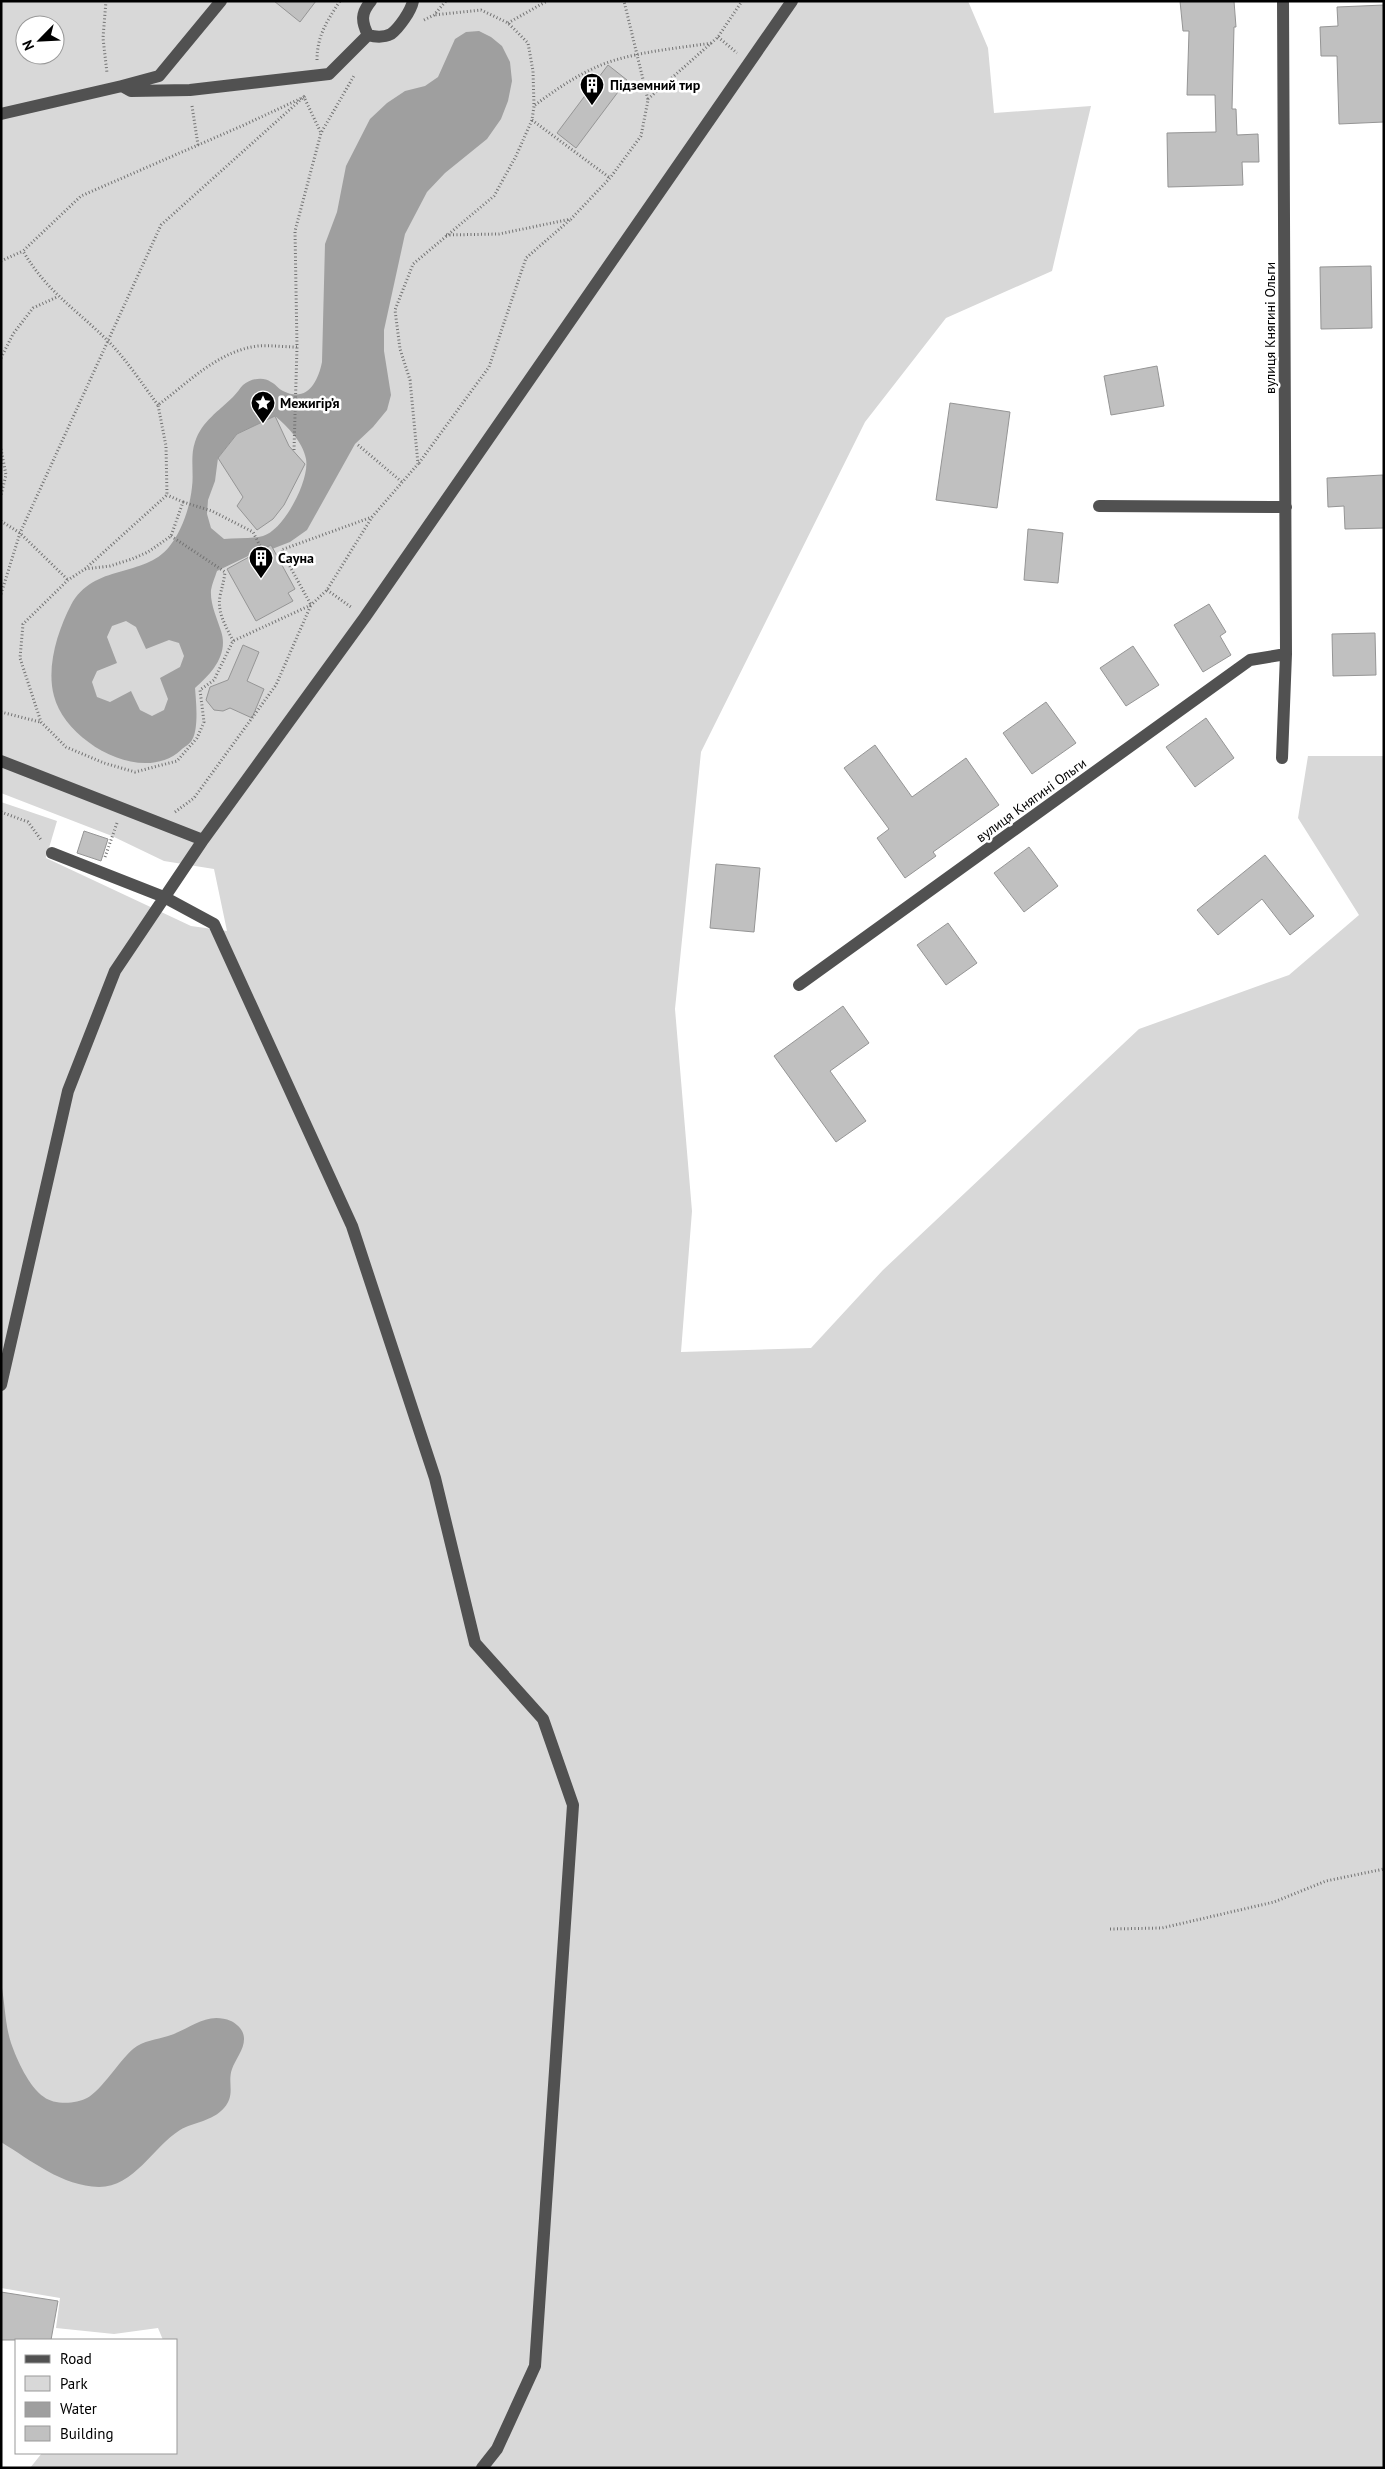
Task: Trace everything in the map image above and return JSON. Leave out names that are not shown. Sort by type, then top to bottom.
[{"type":"street","points":[[1,114],[109,90],[159,76],[221,1]]},
{"type":"street","points":[[371,1],[363,11],[362,24],[368,35],[378,38],[391,34],[412,8],[413,1]]},
{"type":"street","points":[[1,1385],[68,1090],[115,971],[203,840],[366,617],[792,1]]},
{"type":"street","name":"вулиця Княгині Ольги","points":[[1282,758],[1286,654],[1283,1]]},
{"type":"street","points":[[122,86],[131,91],[190,90],[329,74],[368,35]]},
{"type":"street","points":[[1099,506],[1286,507]]},
{"type":"street","name":"вулиця Княгині Ольги","points":[[799,985],[1250,660],[1286,654]]},
{"type":"street","points":[[1,762],[203,840]]},
{"type":"street","points":[[52,853],[164,897],[214,924],[352,1226],[435,1478],[475,1643],[544,1719],[574,1804],[535,2366],[497,2448],[482,2468]]},
{"type":"path","points":[[106,1],[103,38],[109,90]]},
{"type":"path","points":[[317,76],[317,44],[324,25],[340,1]]},
{"type":"path","points":[[421,22],[434,15],[446,1]]},
{"type":"path","points":[[508,23],[547,1]]},
{"type":"path","points":[[168,495],[85,569],[68,580],[24,624],[20,658],[41,722],[66,747],[104,763],[135,772],[177,761],[197,738],[204,722],[200,690],[214,680],[233,641],[311,605],[327,590],[372,517],[418,464],[489,367],[526,258],[571,219],[610,178],[641,136],[648,100],[624,1]]},
{"type":"path","points":[[648,100],[718,37],[742,1]]},
{"type":"path","points":[[418,464],[410,380],[400,349],[395,310],[413,264],[494,196],[516,156],[532,120],[534,106],[534,71],[528,43],[508,23],[481,10],[434,15]]},
{"type":"path","points":[[718,37],[749,63]]},
{"type":"path","points":[[534,106],[567,82],[610,62],[638,54],[712,43]]},
{"type":"path","points":[[294,450],[297,347],[295,231],[322,133],[358,69]]},
{"type":"path","points":[[190,90],[198,145]]},
{"type":"path","points":[[304,97],[322,133]]},
{"type":"path","points":[[2,259],[24,252],[81,196],[304,97]]},
{"type":"path","points":[[1,594],[20,533],[161,225],[304,97]]},
{"type":"path","points":[[532,120],[610,178]]},
{"type":"path","points":[[446,235],[499,234],[571,219]]},
{"type":"path","points":[[24,252],[35,272],[57,297],[109,342],[158,405],[166,446],[168,495]]},
{"type":"path","points":[[1,358],[13,334],[33,308],[57,297]]},
{"type":"path","points":[[158,405],[199,372],[229,354],[257,346],[297,347]]},
{"type":"path","points":[[358,445],[402,482]]},
{"type":"path","points":[[1,449],[6,475],[1,495]]},
{"type":"path","points":[[168,495],[212,511],[253,532],[261,548]]},
{"type":"path","points":[[85,569],[110,566],[148,552],[171,536],[183,502]]},
{"type":"path","points":[[311,605],[281,550],[372,517]]},
{"type":"path","points":[[1,521],[20,533],[68,580]]},
{"type":"path","points":[[171,536],[224,572],[224,584],[220,596],[220,615],[233,641]]},
{"type":"path","points":[[327,590],[366,617]]},
{"type":"path","points":[[159,823],[194,798],[252,722],[276,685],[311,605]]},
{"type":"path","points":[[1,712],[41,722]]},
{"type":"path","points":[[99,873],[122,808]]},
{"type":"path","points":[[1,812],[28,822],[52,853]]},
{"type":"path","points":[[1110,1929],[1162,1928],[1274,1902],[1326,1881],[1384,1869]]},
{"type":"green space","points":[[1,1],[968,1],[988,48],[994,113],[1091,106],[1052,271],[946,318],[865,422],[701,752],[675,1009],[692,1211],[681,1352],[811,1348],[883,1270],[1139,1029],[1289,975],[1359,915],[1298,818],[1308,756],[1384,756],[1384,2468],[30,2468],[41,2454],[178,2454],[178,2339],[163,2339],[158,2328],[114,2334],[56,2328],[60,2298],[1,2288],[1,802],[57,821],[46,858],[191,926],[227,931],[214,869],[164,861],[112,836],[1,793]]},
{"type":"water","points":[[479,31],[491,37],[502,46],[510,62],[512,81],[508,101],[501,119],[487,139],[445,173],[427,192],[405,234],[384,330],[384,351],[391,395],[387,410],[355,444],[307,530],[290,542],[272,549],[263,549],[217,571],[211,588],[211,595],[221,631],[223,648],[217,663],[207,677],[195,688],[196,729],[191,741],[165,760],[146,763],[127,761],[107,753],[89,742],[73,728],[61,713],[54,696],[51,673],[52,661],[58,637],[71,605],[81,592],[92,583],[159,557],[174,541],[185,518],[191,495],[193,453],[198,435],[206,422],[243,385],[249,381],[264,379],[283,391],[299,394],[305,392],[314,383],[318,377],[322,362],[325,244],[337,212],[346,166],[370,119],[387,103],[405,91],[425,86],[438,77],[455,39],[466,32]],"holes":[[[275,416],[294,435],[302,447],[306,459],[306,468],[300,491],[287,515],[271,532],[258,537],[224,539],[211,528],[207,514],[208,500],[215,481],[218,458],[237,434]],[[126,621],[136,627],[146,649],[169,640],[179,643],[184,656],[180,667],[160,678],[168,699],[164,710],[152,716],[140,710],[131,691],[110,702],[97,697],[92,682],[97,671],[117,663],[107,637],[112,626]]]},
{"type":"water","points":[[1,1983],[7,2029],[11,2043],[20,2065],[33,2087],[48,2100],[65,2103],[77,2102],[87,2098],[98,2089],[137,2046],[176,2033],[199,2022],[222,2018],[237,2025],[244,2036],[243,2046],[232,2069],[228,2103],[220,2112],[209,2119],[185,2127],[170,2137],[143,2165],[123,2180],[111,2185],[99,2187],[85,2186],[48,2171],[1,2142]]},
{"type":"building","points":[[274,1],[316,1],[300,22]]},
{"type":"building","points":[[1180,1],[1234,1],[1236,27],[1234,27],[1232,109],[1236,109],[1237,135],[1258,134],[1259,162],[1242,162],[1243,185],[1168,187],[1167,133],[1216,132],[1215,95],[1187,95],[1189,31],[1183,31]]},
{"type":"building","points":[[1384,5],[1384,122],[1339,124],[1337,56],[1321,56],[1320,27],[1338,26],[1337,7]]},
{"type":"building","name":"Підземний тир","points":[[608,65],[627,80],[576,148],[557,133]]},
{"type":"building","points":[[1371,266],[1372,328],[1321,329],[1320,267]]},
{"type":"building","points":[[1157,366],[1164,406],[1111,415],[1104,376]]},
{"type":"building","points":[[950,403],[1010,412],[997,508],[936,500]]},
{"type":"building","points":[[275,416],[289,446],[305,464],[284,505],[273,519],[257,530],[237,506],[243,497],[218,458],[237,434]]},
{"type":"building","points":[[1383,475],[1384,528],[1345,529],[1344,506],[1328,507],[1327,478]]},
{"type":"building","points":[[1028,529],[1063,533],[1058,583],[1024,580]]},
{"type":"building","name":"Сауна","points":[[271,545],[295,589],[288,593],[293,601],[256,621],[227,569]]},
{"type":"building","points":[[1209,604],[1226,632],[1220,636],[1231,655],[1203,672],[1174,625]]},
{"type":"building","points":[[1375,633],[1376,675],[1333,676],[1332,634]]},
{"type":"building","points":[[243,645],[259,652],[247,681],[264,689],[252,718],[230,708],[223,711],[214,710],[206,700],[210,687],[228,680]]},
{"type":"building","points":[[1133,646],[1159,685],[1126,706],[1100,668]]},
{"type":"building","points":[[1046,702],[1076,743],[1032,774],[1003,733]]},
{"type":"building","points":[[1206,718],[1234,758],[1195,787],[1166,747]]},
{"type":"building","points":[[875,745],[912,797],[966,758],[999,805],[933,852],[936,856],[905,878],[877,838],[889,829],[844,768]]},
{"type":"building","points":[[84,831],[108,839],[101,861],[77,853]]},
{"type":"building","points":[[1029,847],[1058,886],[1024,912],[994,873]]},
{"type":"building","points":[[1265,855],[1314,916],[1290,935],[1262,899],[1218,935],[1197,910]]},
{"type":"building","points":[[716,864],[760,868],[754,932],[710,928]]},
{"type":"building","points":[[948,923],[977,963],[946,985],[917,945]]},
{"type":"building","points":[[843,1006],[869,1043],[830,1071],[866,1121],[836,1142],[774,1056]]},
{"type":"building","points":[[1,2292],[58,2301],[51,2339],[1,2340]]},
{"type":"place","name":"Підземний тир","points":[[592,106]]},
{"type":"place","name":"Межигір’я","points":[[263,424]]},
{"type":"place","name":"Сауна","points":[[261,579]]}]
